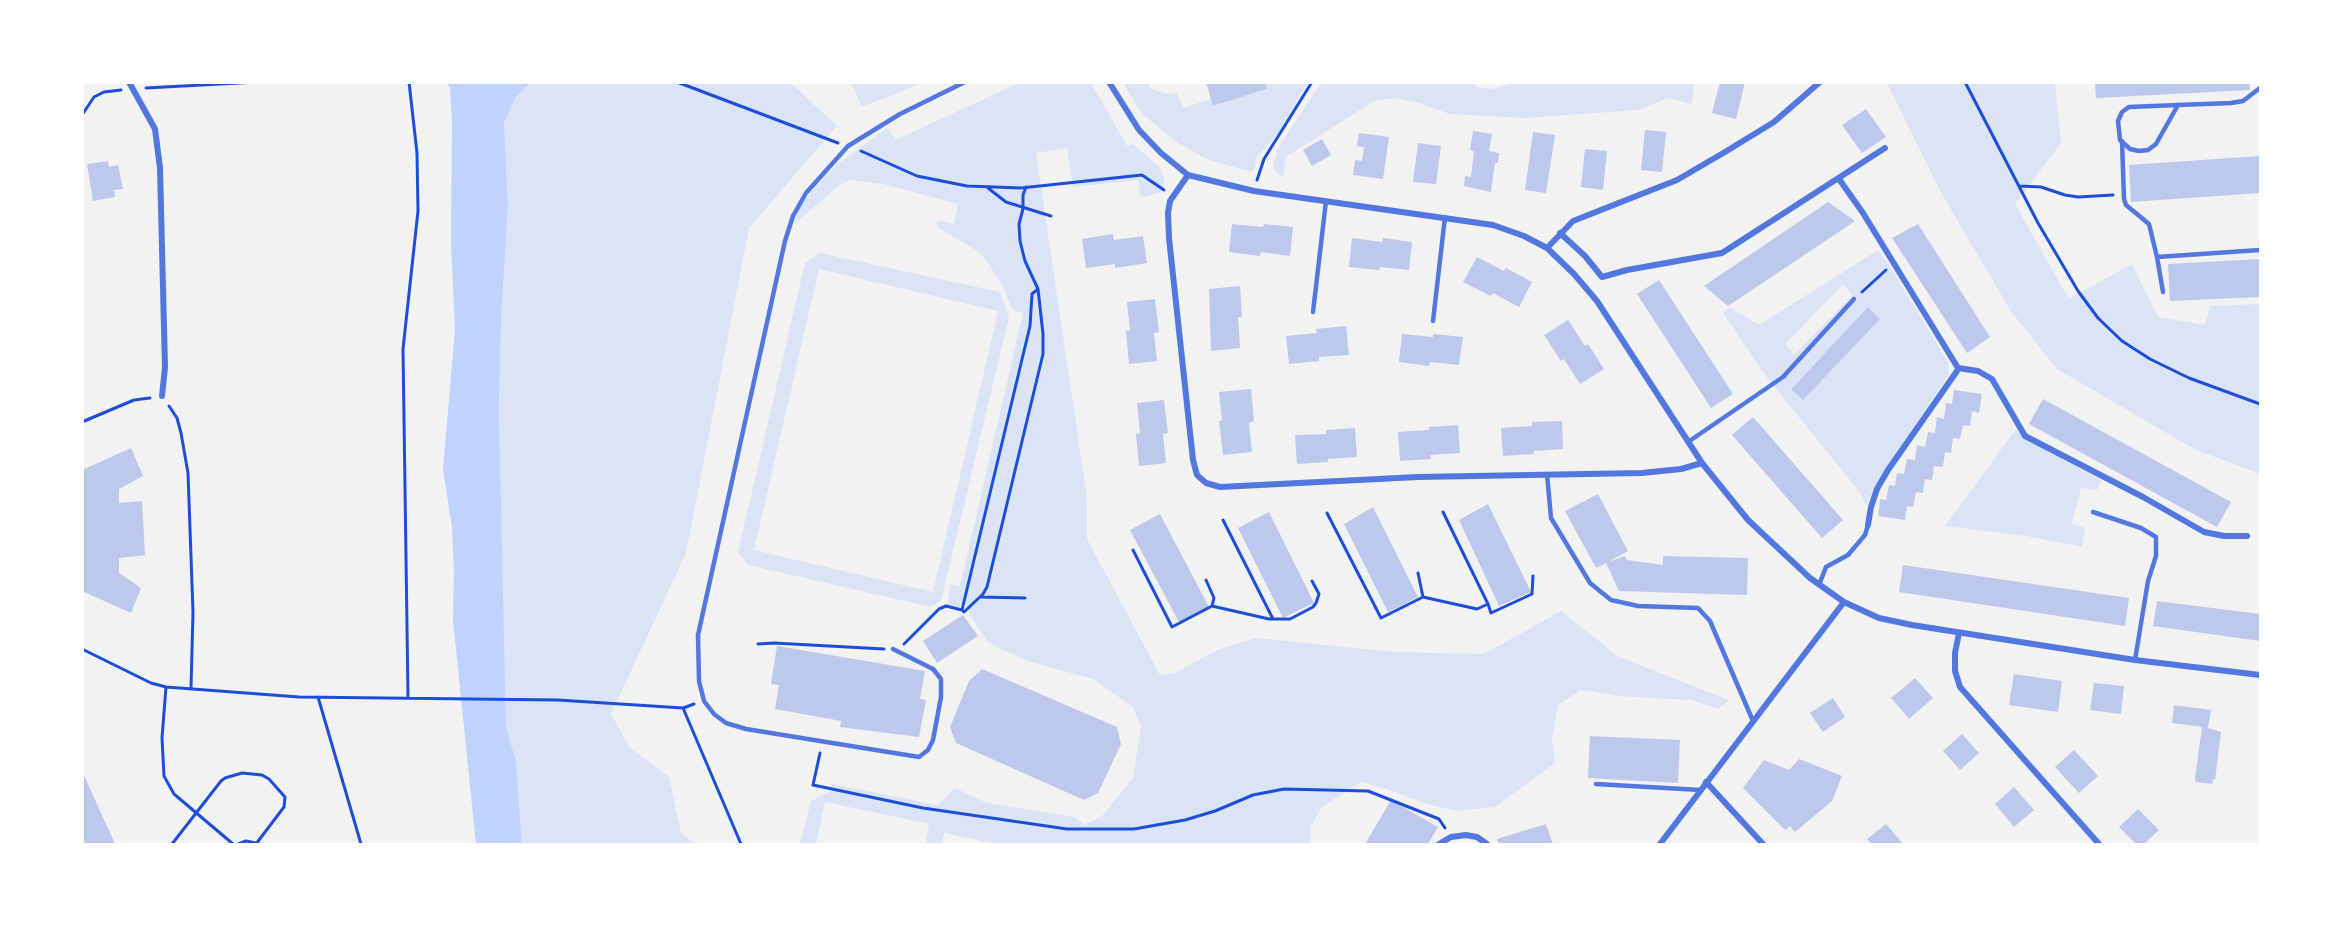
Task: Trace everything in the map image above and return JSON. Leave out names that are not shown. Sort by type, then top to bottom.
[{"type":"street","points":[[1109,82],[1139,130],[1161,153],[1188,175],[1254,191],[1493,225],[1524,236],[1547,248],[1597,301],[1702,463],[1748,520],[1819,585],[1844,602],[1879,618],[1959,633],[2135,660],[2260,675]]},
{"type":"street","points":[[1547,248],[1573,221],[1645,194],[1686,174],[1774,122],[1820,82]]},
{"type":"street","points":[[131,86],[155,129],[160,168],[165,367],[162,396]]},
{"type":"street","points":[[1560,233],[1585,256],[1602,277],[1627,270],[1722,254],[1885,148]]},
{"type":"street","points":[[1188,175],[1173,196],[1168,213],[1169,238],[1193,460],[1197,476],[1206,483],[1220,487],[1418,477],[1642,472],[1681,469],[1702,463]]},
{"type":"street","points":[[1839,179],[1958,368],[1978,371],[1992,379],[2025,436],[2143,497],[2204,532],[2224,536],[2247,536]]},
{"type":"street","points":[[1869,525],[1871,507],[1888,470],[1958,368]]},
{"type":"street","points":[[1660,844],[1844,602]]},
{"type":"street","points":[[1959,633],[1955,652],[1955,671],[1960,687],[2100,844]]},
{"type":"street","points":[[1706,782],[1763,844]]},
{"type":"street","points":[[1438,844],[1450,837],[1466,835],[1478,837],[1487,844]]},
{"type":"lane","points":[[893,649],[933,669],[941,679],[941,697],[933,740],[928,750],[919,757],[746,729],[726,723],[714,714],[704,700],[699,681],[698,635],[785,242],[793,216],[806,193],[848,146],[900,114],[965,82]]},
{"type":"lane","points":[[2163,292],[2149,224],[2126,205],[2123,193],[2122,141],[2118,130],[2118,121],[2122,112],[2129,107],[2242,101],[2260,88]]},
{"type":"lane","points":[[2122,141],[2130,149],[2148,150],[2156,144],[2178,105]]},
{"type":"lane","points":[[1313,312],[1326,201]]},
{"type":"lane","points":[[1433,321],[1445,217]]},
{"type":"lane","points":[[2157,257],[2260,250]]},
{"type":"lane","points":[[1688,442],[1783,377],[1854,299]]},
{"type":"lane","points":[[1547,474],[1551,518],[1590,583],[1611,600],[1638,606],[1698,608],[1710,621],[1753,721]]},
{"type":"lane","points":[[2093,512],[2152,532],[2157,541],[2135,660]]},
{"type":"lane","points":[[1819,585],[1826,567],[1848,555],[1865,535],[1869,525]]},
{"type":"lane","points":[[1596,784],[1701,790]]},
{"type":"path","points":[[82,115],[94,97],[104,92],[131,86],[258,82]]},
{"type":"path","points":[[408,696],[403,349],[418,211],[417,153],[409,82]]},
{"type":"path","points":[[676,82],[848,146],[917,176],[967,186],[1026,187],[1142,175],[1173,196]]},
{"type":"path","points":[[1254,191],[1264,159],[1312,82]]},
{"type":"path","points":[[1965,82],[2019,186],[2078,291],[2098,318],[2122,341],[2150,358],[2189,378],[2260,404]]},
{"type":"path","points":[[2019,186],[2041,187],[2078,197],[2123,193]]},
{"type":"path","points":[[987,187],[1006,202],[1051,216]]},
{"type":"path","points":[[758,644],[893,649],[910,639],[939,609],[946,606],[964,612],[987,587],[1043,354],[1038,289],[1025,261],[1020,241],[1019,225],[1026,187]]},
{"type":"path","points":[[1854,299],[1893,264]]},
{"type":"path","points":[[962,610],[1030,326],[1032,294],[1038,289]]},
{"type":"path","points":[[82,422],[135,400],[162,396],[177,418],[188,473],[193,612],[191,688]]},
{"type":"path","points":[[1443,512],[1491,613],[1532,594],[1533,576]]},
{"type":"path","points":[[1327,513],[1381,618],[1423,597],[1477,609],[1488,604]]},
{"type":"path","points":[[1223,520],[1273,619]]},
{"type":"path","points":[[1133,550],[1172,627],[1212,606],[1273,619],[1290,620],[1313,607],[1318,594],[1312,581]]},
{"type":"path","points":[[1418,573],[1423,597]]},
{"type":"path","points":[[1206,580],[1214,598],[1212,606]]},
{"type":"path","points":[[980,597],[1026,598]]},
{"type":"path","points":[[82,649],[166,687],[318,697],[408,696],[558,700],[683,708],[741,844]]},
{"type":"path","points":[[166,687],[162,738],[164,776],[174,794],[233,844]]},
{"type":"path","points":[[318,697],[360,844]]},
{"type":"path","points":[[823,741],[813,785],[923,808],[1068,829],[1117,831],[1185,820],[1215,811],[1253,795],[1284,789],[1368,791],[1439,819],[1450,837]]},
{"type":"path","points":[[172,844],[225,777],[242,773],[262,775],[282,790],[286,801],[284,807],[257,844],[249,841],[238,844]]},
{"type":"shaded area","points":[[787,82],[837,126],[749,228],[686,553],[611,714],[630,748],[669,777],[681,833],[695,844],[522,844],[516,761],[506,727],[499,411],[501,322],[508,204],[504,122],[507,83]]},
{"type":"shaded area","points":[[1517,82],[1694,83],[1692,104],[1668,98],[1638,110],[1525,118],[1450,114],[1396,98],[1374,101],[1286,157],[1283,177],[1275,171],[1273,166],[1278,148],[1321,83],[1473,83],[1477,87],[1491,89]]},
{"type":"shaded area","points":[[851,83],[922,83],[862,107]]},
{"type":"shaded area","points":[[1019,83],[1091,83],[1127,146],[1133,144],[1160,168],[1164,178],[1164,184],[1159,193],[1142,197],[1138,180],[1073,187],[1067,148],[1036,153],[1087,498],[1087,539],[1160,675],[1175,673],[1217,650],[1256,638],[1394,652],[1484,654],[1561,611],[1619,657],[1729,700],[1718,709],[1691,700],[1618,696],[1581,690],[1558,705],[1552,738],[1555,763],[1495,807],[1456,811],[1361,782],[1322,807],[1311,826],[1310,844],[996,844],[944,833],[941,844],[925,844],[929,824],[825,802],[816,844],[800,844],[811,801],[829,792],[832,784],[938,805],[955,788],[987,803],[1075,817],[1084,825],[1102,816],[1133,778],[1141,727],[1133,707],[1093,679],[1027,661],[995,646],[987,641],[970,615],[967,605],[961,604],[960,608],[947,605],[951,584],[960,586],[1023,313],[1013,310],[1002,285],[986,260],[976,250],[937,227],[937,222],[942,221],[954,224],[958,204],[883,184],[850,180],[840,185],[794,224],[800,206],[821,181],[840,162],[888,128],[895,140]]},
{"type":"shaded area","points":[[1123,83],[1147,83],[1158,91],[1168,94],[1177,93],[1183,108],[1211,99],[1214,106],[1265,90],[1264,83],[1307,83],[1279,132],[1256,158],[1255,168],[1251,172],[1206,159],[1178,143],[1142,114]]},
{"type":"shaded area","points":[[1887,83],[2055,83],[2061,143],[2015,204],[2069,299],[2132,264],[2158,317],[2205,325],[2210,306],[2260,304],[2260,474],[2194,449],[2057,369],[2010,310],[1939,189]]},
{"type":"shaded area","points":[[1878,250],[1948,362],[1949,374],[1892,460],[1866,505],[1859,491],[1768,379],[1723,313],[1730,307],[1759,325]],"holes":[[[1843,285],[1853,295],[1794,354],[1785,344]],[[1868,308],[1880,319],[1802,399],[1791,388]]]},
{"type":"shaded area","points":[[820,253],[1000,292],[1009,317],[941,601],[931,607],[748,565],[738,552],[805,263]],"holes":[[[819,269],[998,311],[933,592],[754,550]]]},
{"type":"shaded area","points":[[2016,429],[2024,438],[2101,480],[2097,490],[2081,488],[2072,524],[2085,528],[2082,547],[2026,536],[1945,526]]},
{"type":"water","points":[[447,83],[529,83],[515,98],[504,122],[508,204],[501,322],[499,411],[506,727],[516,761],[522,844],[476,844],[453,620],[452,527],[443,469],[455,330],[451,242],[452,123],[450,88]]},
{"type":"building","points":[[1206,82],[1265,82],[1267,89],[1213,106]]},
{"type":"building","points":[[1720,82],[1745,82],[1736,119],[1712,113]]},
{"type":"building","points":[[2095,82],[2249,82],[2250,90],[2096,98]]},
{"type":"building","points":[[1866,109],[1886,137],[1862,153],[1842,125]]},
{"type":"building","points":[[1645,130],[1666,132],[1662,172],[1641,170]]},
{"type":"building","points":[[1473,131],[1492,134],[1489,151],[1499,153],[1498,163],[1495,163],[1491,192],[1464,186],[1465,176],[1471,177],[1474,151],[1470,150]]},
{"type":"building","points":[[1533,132],[1555,135],[1546,193],[1525,190]]},
{"type":"building","points":[[1359,133],[1389,137],[1383,179],[1353,175],[1355,160],[1362,161],[1364,147],[1357,146]]},
{"type":"building","points":[[1322,139],[1331,155],[1312,166],[1303,150]]},
{"type":"building","points":[[1418,143],[1441,146],[1436,184],[1413,182]]},
{"type":"building","points":[[1585,149],[1607,151],[1603,190],[1581,187]]},
{"type":"building","points":[[2260,156],[2260,193],[2131,202],[2129,165]]},
{"type":"building","points":[[108,161],[109,167],[118,165],[123,189],[114,190],[115,197],[93,201],[87,164]]},
{"type":"building","points":[[1828,202],[1855,221],[1728,306],[1704,286]]},
{"type":"building","points":[[1232,224],[1293,227],[1290,256],[1261,252],[1260,256],[1229,252]]},
{"type":"building","points":[[1918,224],[1990,337],[1967,353],[1892,238]]},
{"type":"building","points":[[1113,234],[1114,240],[1143,236],[1147,263],[1115,268],[1115,264],[1086,268],[1082,239]]},
{"type":"building","points":[[1352,238],[1382,242],[1383,238],[1412,242],[1409,270],[1349,267]]},
{"type":"building","points":[[1477,257],[1504,271],[1506,268],[1532,282],[1519,307],[1493,293],[1491,296],[1463,282]]},
{"type":"building","points":[[2260,259],[2260,297],[2170,301],[2168,264]]},
{"type":"building","points":[[1659,280],[1733,394],[1711,408],[1637,294]]},
{"type":"building","points":[[1240,286],[1242,317],[1238,317],[1240,348],[1211,351],[1209,289]]},
{"type":"building","points":[[1155,299],[1159,332],[1154,333],[1157,361],[1129,364],[1126,330],[1130,331],[1127,302]]},
{"type":"building","points":[[1868,307],[1880,319],[1803,400],[1791,389]]},
{"type":"building","points":[[1568,320],[1585,346],[1588,344],[1604,369],[1580,384],[1564,359],[1561,361],[1544,335]]},
{"type":"building","points":[[1346,326],[1349,355],[1319,357],[1319,361],[1289,364],[1286,336],[1317,333],[1316,329]]},
{"type":"building","points":[[1402,334],[1463,337],[1459,365],[1430,362],[1429,366],[1399,362]]},
{"type":"building","points":[[1251,389],[1254,421],[1249,423],[1252,452],[1223,455],[1219,421],[1222,421],[1219,392]]},
{"type":"building","points":[[1954,390],[1982,394],[1979,413],[1972,411],[1970,426],[1963,425],[1960,439],[1953,438],[1951,453],[1945,452],[1943,467],[1934,466],[1932,480],[1925,479],[1923,493],[1916,492],[1913,507],[1907,506],[1905,520],[1878,516],[1880,499],[1886,500],[1889,485],[1895,486],[1897,473],[1904,474],[1907,459],[1915,460],[1917,445],[1925,447],[1928,432],[1935,433],[1937,417],[1944,419],[1946,403],[1952,404]]},
{"type":"building","points":[[2043,399],[2231,502],[2217,527],[2029,424]]},
{"type":"building","points":[[1164,400],[1168,433],[1163,434],[1166,463],[1139,466],[1136,434],[1140,433],[1137,403]]},
{"type":"building","points":[[1753,417],[1843,520],[1822,538],[1732,435]]},
{"type":"building","points":[[1562,421],[1563,449],[1503,456],[1501,428],[1532,426],[1532,422]]},
{"type":"building","points":[[1458,425],[1460,453],[1430,455],[1431,459],[1400,461],[1398,432]]},
{"type":"building","points":[[1355,428],[1357,457],[1297,464],[1295,435],[1326,434],[1326,430]]},
{"type":"building","points":[[131,448],[143,476],[119,489],[119,503],[142,501],[145,555],[119,558],[119,573],[141,588],[131,613],[82,591],[82,470]]},
{"type":"building","points":[[1598,494],[1628,551],[1608,562],[1625,556],[1627,560],[1663,565],[1663,556],[1748,558],[1747,595],[1619,591],[1606,563],[1596,568],[1565,511]]},
{"type":"building","points":[[1488,504],[1531,592],[1499,606],[1459,520]]},
{"type":"building","points":[[1373,507],[1418,597],[1388,612],[1344,524]]},
{"type":"building","points":[[1269,512],[1314,603],[1283,618],[1238,528]]},
{"type":"building","points":[[1160,514],[1209,607],[1179,622],[1130,530]]},
{"type":"building","points":[[1903,565],[2129,598],[2125,626],[1899,592]]},
{"type":"building","points":[[2157,601],[2260,614],[2260,641],[2153,626]]},
{"type":"building","points":[[963,615],[978,636],[937,663],[923,641]]},
{"type":"building","points":[[777,646],[925,671],[920,699],[926,700],[919,737],[840,727],[841,721],[775,709],[779,685],[771,684]]},
{"type":"building","points":[[982,669],[1117,727],[1121,744],[1098,793],[1084,800],[956,743],[950,727],[969,681]]},
{"type":"building","points":[[2014,674],[2062,681],[2058,712],[2009,705]]},
{"type":"building","points":[[1915,678],[1933,698],[1909,719],[1891,698]]},
{"type":"building","points":[[2094,683],[2124,686],[2121,714],[2090,710]]},
{"type":"building","points":[[1833,698],[1845,717],[1823,732],[1810,713]]},
{"type":"building","points":[[2174,705],[2211,710],[2208,728],[2221,732],[2215,780],[2213,779],[2212,784],[2196,782],[2195,778],[2202,727],[2172,723]]},
{"type":"building","points":[[1962,734],[1979,753],[1960,770],[1943,751]]},
{"type":"building","points":[[1590,736],[1680,740],[1678,783],[1588,778]]},
{"type":"building","points":[[2074,750],[2098,776],[2079,793],[2055,767]]},
{"type":"building","points":[[1799,759],[1842,776],[1832,801],[1795,832],[1790,826],[1785,830],[1743,788],[1764,760],[1789,770]]},
{"type":"building","points":[[82,771],[115,844],[82,844]]},
{"type":"building","points":[[2014,787],[2034,810],[2014,827],[1995,804]]},
{"type":"building","points":[[1391,800],[1438,827],[1428,844],[1365,844]]},
{"type":"building","points":[[2138,809],[2159,830],[2144,844],[2136,844],[2119,827]]},
{"type":"building","points":[[1546,824],[1553,844],[1499,844],[1497,839]]},
{"type":"building","points":[[1886,824],[1903,844],[1872,844],[1867,839]]}]
